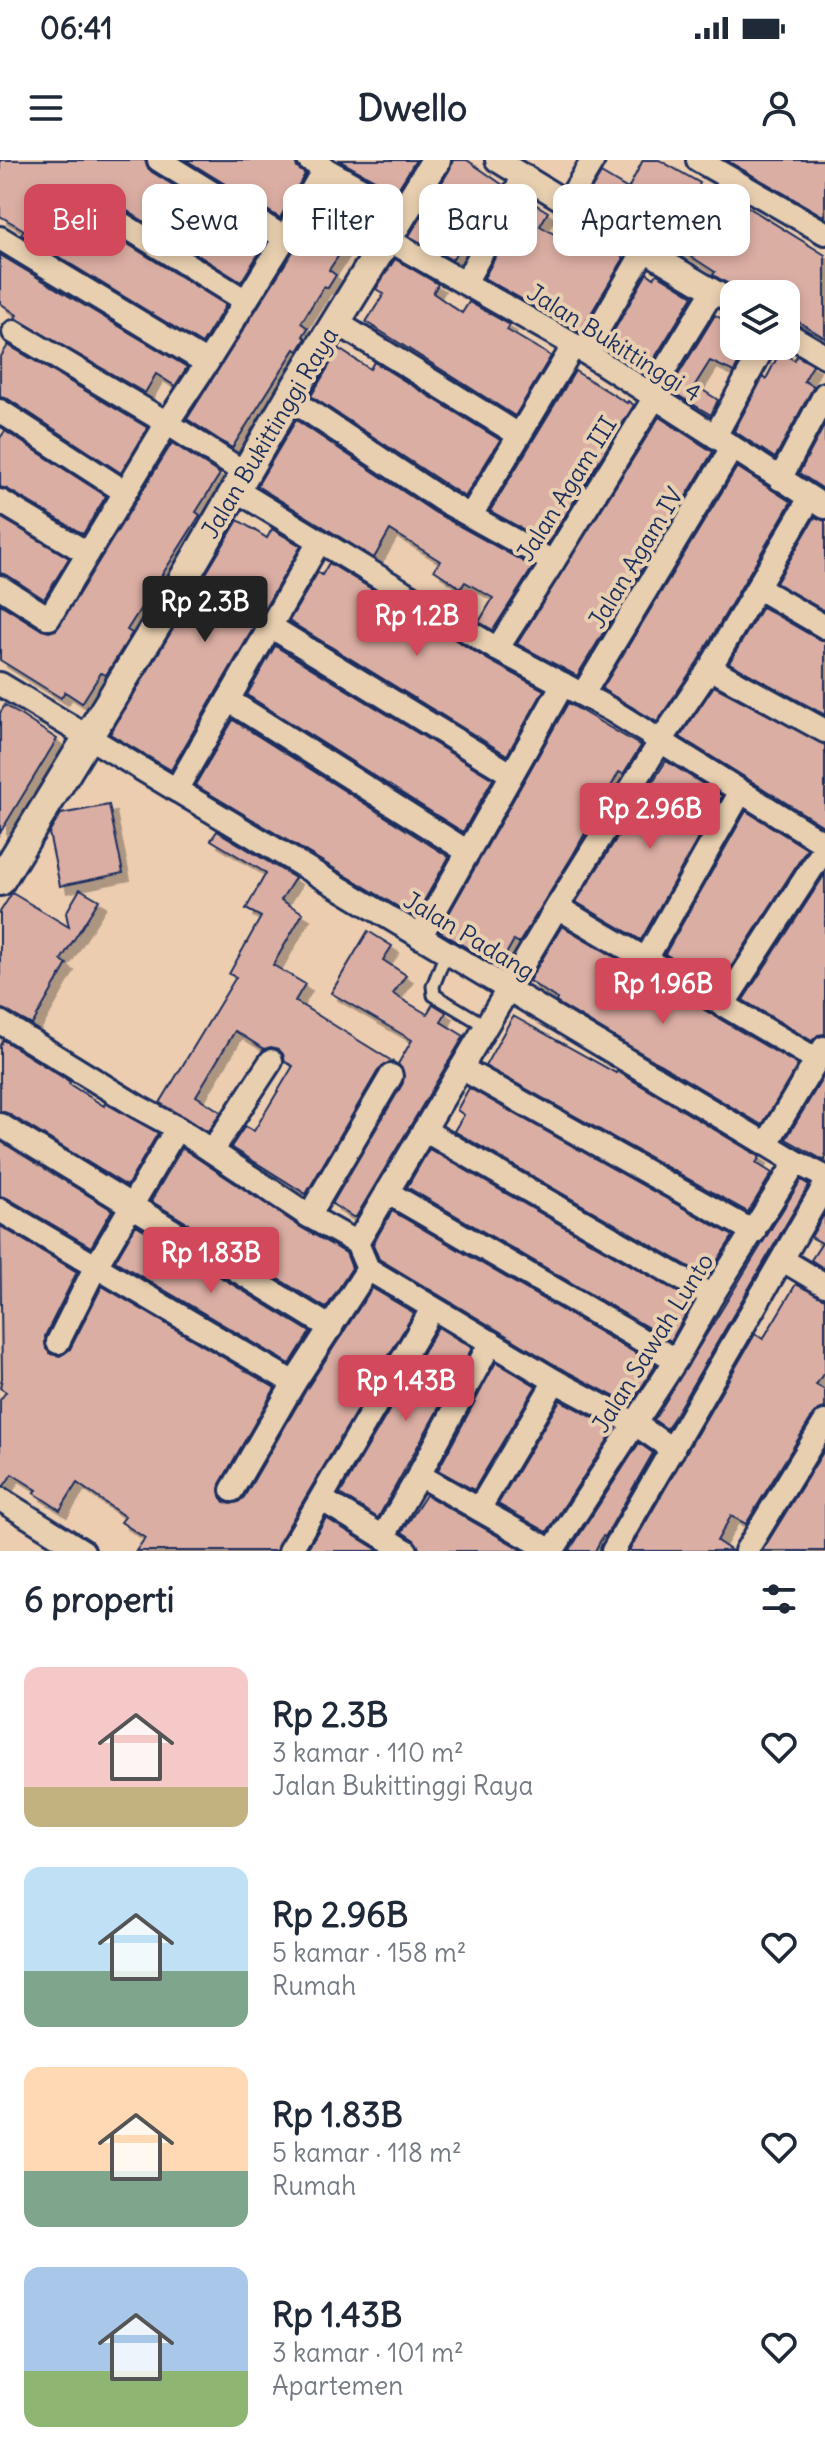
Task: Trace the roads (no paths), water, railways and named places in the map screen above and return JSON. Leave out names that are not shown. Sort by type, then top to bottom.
[{"type":"street","points":[[159,160],[283,237]]},
{"type":"street","name":"Jalan Bukittinggi Raya","points":[[404,213],[436,160]]},
{"type":"street","points":[[497,160],[553,193]]},
{"type":"street","points":[[579,184],[593,160]]},
{"type":"street","points":[[698,160],[825,233]]},
{"type":"street","points":[[309,184],[317,165],[404,213]]},
{"type":"street","points":[[465,283],[524,176]]},
{"type":"street","points":[[126,227],[246,301]]},
{"type":"street","points":[[0,238],[207,363]]},
{"type":"street","points":[[0,587],[49,618],[167,423],[283,241]]},
{"type":"street","name":"Jalan Bukittinggi 4","points":[[403,248],[580,348],[817,503]]},
{"type":"street","name":"Jalan Bukittinggi Raya","points":[[0,881],[377,256]]},
{"type":"street","points":[[471,515],[519,435],[641,256]]},
{"type":"street","points":[[653,256],[720,295]]},
{"type":"street","name":"Jalan Agam III","points":[[497,649],[553,562],[713,291]]},
{"type":"street","points":[[336,322],[519,435]]},
{"type":"street","points":[[14,332],[167,423],[319,542],[497,649],[573,689],[825,846],[723,1005]]},
{"type":"street","points":[[800,341],[825,356]]},
{"type":"street","name":"Jalan Agam IV","points":[[420,937],[511,774],[573,689],[724,442],[758,360]]},
{"type":"street","points":[[780,479],[825,394]]},
{"type":"street","points":[[289,398],[442,500],[553,562]]},
{"type":"street","points":[[0,411],[125,492]]},
{"type":"street","points":[[0,501],[87,553]]},
{"type":"street","points":[[357,1243],[557,907],[758,588],[817,503]]},
{"type":"street","points":[[176,790],[319,542]]},
{"type":"street","points":[[758,588],[825,627]]},
{"type":"street","points":[[270,626],[511,774]]},
{"type":"street","points":[[710,668],[825,731]]},
{"type":"street","name":"Jalan Padang","points":[[2,690],[89,736],[446,953],[825,1177]]},
{"type":"street","points":[[228,700],[468,852]]},
{"type":"street","points":[[646,959],[740,793]]},
{"type":"street","points":[[557,907],[723,1005],[821,1054],[767,1143]]},
{"type":"street","points":[[0,1022],[177,1128],[309,1216],[357,1243],[368,1269],[555,1381],[634,1423],[673,1450]]},
{"type":"street","points":[[212,1151],[271,1061]]},
{"type":"street","points":[[461,1068],[754,1232]]},
{"type":"street","points":[[309,1216],[391,1076]]},
{"type":"street","points":[[0,1125],[331,1328]]},
{"type":"street","points":[[58,1342],[95,1268],[177,1128]]},
{"type":"street","points":[[424,1130],[712,1296]]},
{"type":"street","name":"Jalan Sawah Lunto","points":[[552,1551],[676,1360],[796,1162]]},
{"type":"street","points":[[613,1551],[825,1185]]},
{"type":"street","points":[[387,1192],[676,1360]]},
{"type":"street","points":[[0,1210],[294,1383]]},
{"type":"street","points":[[783,1260],[825,1285]]},
{"type":"street","points":[[232,1490],[294,1383],[368,1269]]},
{"type":"street","points":[[290,1551],[432,1309]]},
{"type":"street","points":[[383,1537],[491,1342]]},
{"type":"street","points":[[479,1509],[555,1381]]},
{"type":"street","points":[[746,1551],[825,1422]]},
{"type":"street","points":[[419,1475],[552,1551]]},
{"type":"street","points":[[0,1499],[83,1551]]},
{"type":"street","points":[[321,1499],[406,1551]]},
{"type":"lane","points":[[446,953],[433,986],[434,995],[486,1026]]}]
